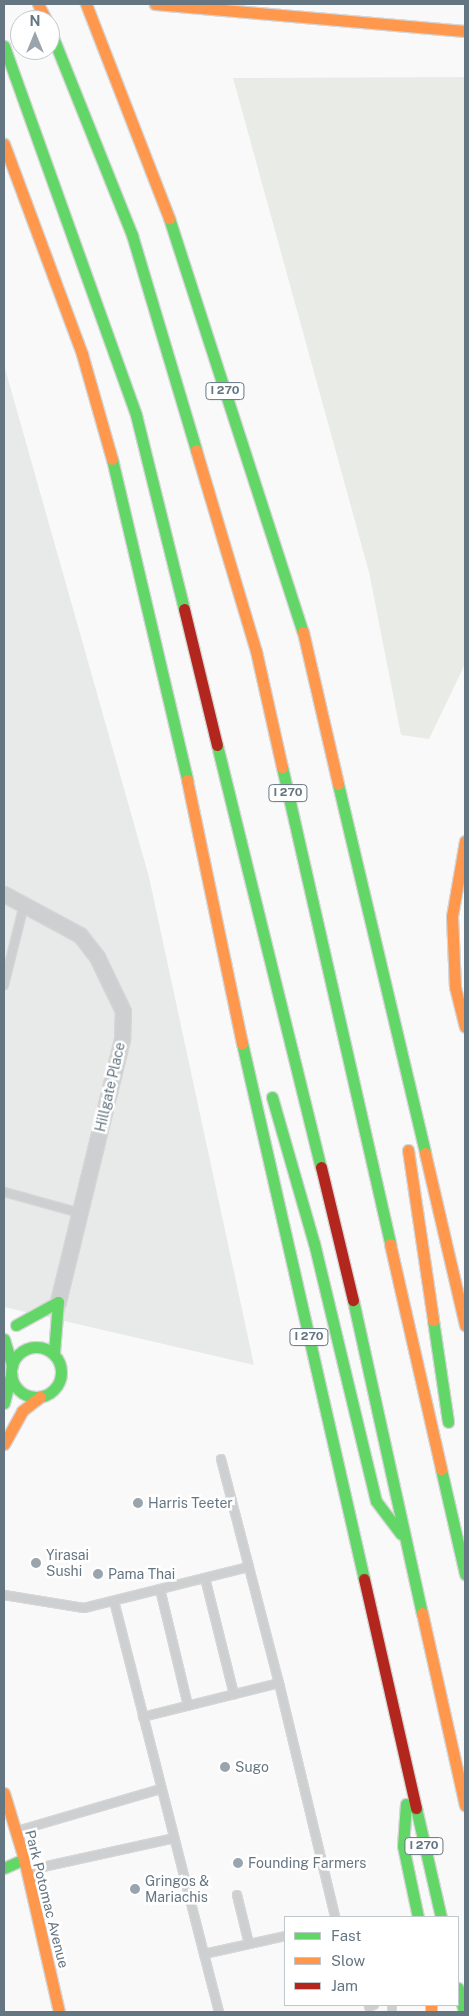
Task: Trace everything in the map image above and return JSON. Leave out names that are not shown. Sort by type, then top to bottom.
[{"type":"main road","name":"I 270","points":[[86,4],[164,202],[300,621],[465,1324]]},
{"type":"main road","points":[[155,4],[465,31]]},
{"type":"main road","points":[[4,46],[136,415],[343,1256],[465,1806]]},
{"type":"main road","name":"I 270","points":[[60,55],[132,235],[256,651],[465,1574]]},
{"type":"main road","name":"I 270","points":[[4,144],[82,354],[121,491],[173,710],[224,964],[441,1916]]},
{"type":"main road","points":[[465,841],[452,916],[455,987],[465,1027]]},
{"type":"main road","points":[[380,962],[402,1110]]},
{"type":"main road","points":[[224,964],[257,1051]]},
{"type":"main road","points":[[269,1086],[314,1243],[376,1501],[407,1541]]},
{"type":"main road","points":[[406,1139],[449,1434]]},
{"type":"main road","points":[[16,1326],[58,1302]]},
{"type":"main road","points":[[54,1353],[58,1302]]},
{"type":"main road","points":[[4,1325],[16,1326],[54,1353],[59,1361],[61,1377],[54,1390],[40,1397],[22,1411],[4,1444]]},
{"type":"main road","points":[[4,1339],[18,1390],[40,1397]]},
{"type":"main road","points":[[4,1403],[11,1370],[33,1339]]},
{"type":"main road","points":[[455,1473],[465,1542]]},
{"type":"main road","points":[[408,1775],[403,1846],[418,1916]]},
{"type":"main road","name":"Park Potomac Avenue","points":[[4,1793],[24,1858],[59,2012]]},
{"type":"main road","points":[[4,1857],[24,1858]]},
{"type":"main road","points":[[4,1868],[24,1858]]},
{"type":"main road","points":[[459,1992],[464,2012]]},
{"type":"street","name":"Hillgate Place","points":[[4,894],[80,935],[97,956],[123,1011],[122,1039],[58,1302]]},
{"type":"lane","points":[[4,985],[24,904]]},
{"type":"lane","points":[[4,1192],[80,1213]]},
{"type":"lane","points":[[220,1459],[279,1683],[335,1916]]},
{"type":"lane","points":[[4,1595],[73,1608],[114,1601],[249,1567]]},
{"type":"lane","points":[[205,1578],[234,1694]]},
{"type":"lane","points":[[160,1589],[188,1706]]},
{"type":"lane","points":[[114,1601],[219,2012]]},
{"type":"lane","points":[[143,1718],[279,1683]]},
{"type":"lane","points":[[16,1832],[161,1789]]},
{"type":"lane","points":[[27,1870],[174,1838]]},
{"type":"lane","points":[[237,1895],[250,1944]]},
{"type":"lane","points":[[204,1954],[284,1936]]},
{"type":"shaded area","points":[[465,77],[465,664],[429,739],[401,735],[369,572],[233,78]]},
{"type":"shaded area","points":[[4,365],[149,877],[254,1365],[4,1307]]},
{"type":"traffic: fast","points":[[4,46],[136,415],[184,609]]},
{"type":"traffic: fast","points":[[60,55],[132,235],[196,450]]},
{"type":"traffic: fast","points":[[169,218],[303,632]]},
{"type":"traffic: fast","points":[[112,459],[187,780]]},
{"type":"traffic: fast","points":[[217,745],[321,1167]]},
{"type":"traffic: fast","points":[[282,767],[390,1244]]},
{"type":"traffic: fast","points":[[338,784],[425,1153]]},
{"type":"traffic: fast","points":[[242,1043],[364,1579]]},
{"type":"traffic: fast","points":[[272,1097],[314,1243],[376,1501],[401,1534]]},
{"type":"traffic: fast","points":[[353,1300],[422,1613]]},
{"type":"traffic: fast","points":[[16,1325],[58,1302],[54,1353]]},
{"type":"traffic: fast","points":[[433,1320],[448,1422]]},
{"type":"traffic: fast","points":[[4,1339],[12,1366]]},
{"type":"traffic: fast","points":[[31,1347],[41,1347],[54,1354],[61,1367],[61,1372],[61,1377],[54,1390],[41,1397],[31,1397],[22,1393],[15,1386],[11,1377],[11,1367],[15,1358],[22,1351],[31,1347]]},
{"type":"traffic: fast","points":[[4,1403],[11,1374]]},
{"type":"traffic: fast","points":[[441,1469],[465,1574]]},
{"type":"traffic: fast","points":[[406,1804],[403,1846],[418,1916]]},
{"type":"traffic: fast","points":[[416,1808],[441,1916]]},
{"type":"traffic: fast","points":[[4,1868],[24,1859]]},
{"type":"traffic: fast","points":[[459,1992],[464,2012]]},
{"type":"traffic: slow","points":[[38,4],[41,10]]},
{"type":"traffic: slow","points":[[86,4],[169,218]]},
{"type":"traffic: slow","points":[[155,4],[465,31]]},
{"type":"traffic: slow","points":[[4,144],[82,354],[112,459]]},
{"type":"traffic: slow","points":[[196,450],[256,651],[282,767]]},
{"type":"traffic: slow","points":[[303,632],[338,784]]},
{"type":"traffic: slow","points":[[187,780],[242,1043]]},
{"type":"traffic: slow","points":[[465,841],[452,916],[455,987],[465,1027]]},
{"type":"traffic: slow","points":[[408,1150],[433,1320]]},
{"type":"traffic: slow","points":[[425,1153],[465,1325]]},
{"type":"traffic: slow","points":[[390,1244],[441,1469]]},
{"type":"traffic: slow","points":[[4,1444],[22,1411],[40,1397]]},
{"type":"traffic: slow","points":[[422,1613],[465,1805]]},
{"type":"traffic: slow","points":[[4,1793],[24,1859],[59,2012]]},
{"type":"traffic: slow","points":[[431,2006],[431,2012]]},
{"type":"traffic: jam","points":[[184,609],[217,745]]},
{"type":"traffic: jam","points":[[321,1167],[353,1300]]},
{"type":"traffic: jam","points":[[364,1579],[416,1808]]},
{"type":"place","name":"Harris Teeter","points":[[138,1503]]},
{"type":"place","name":"Yirasai Sushi","points":[[36,1563]]},
{"type":"place","name":"Pama Thai","points":[[98,1574]]},
{"type":"place","name":"Sugo","points":[[225,1767]]},
{"type":"place","name":"Founding Farmers","points":[[238,1863]]},
{"type":"place","name":"Gringos & Mariachis","points":[[135,1889]]}]
